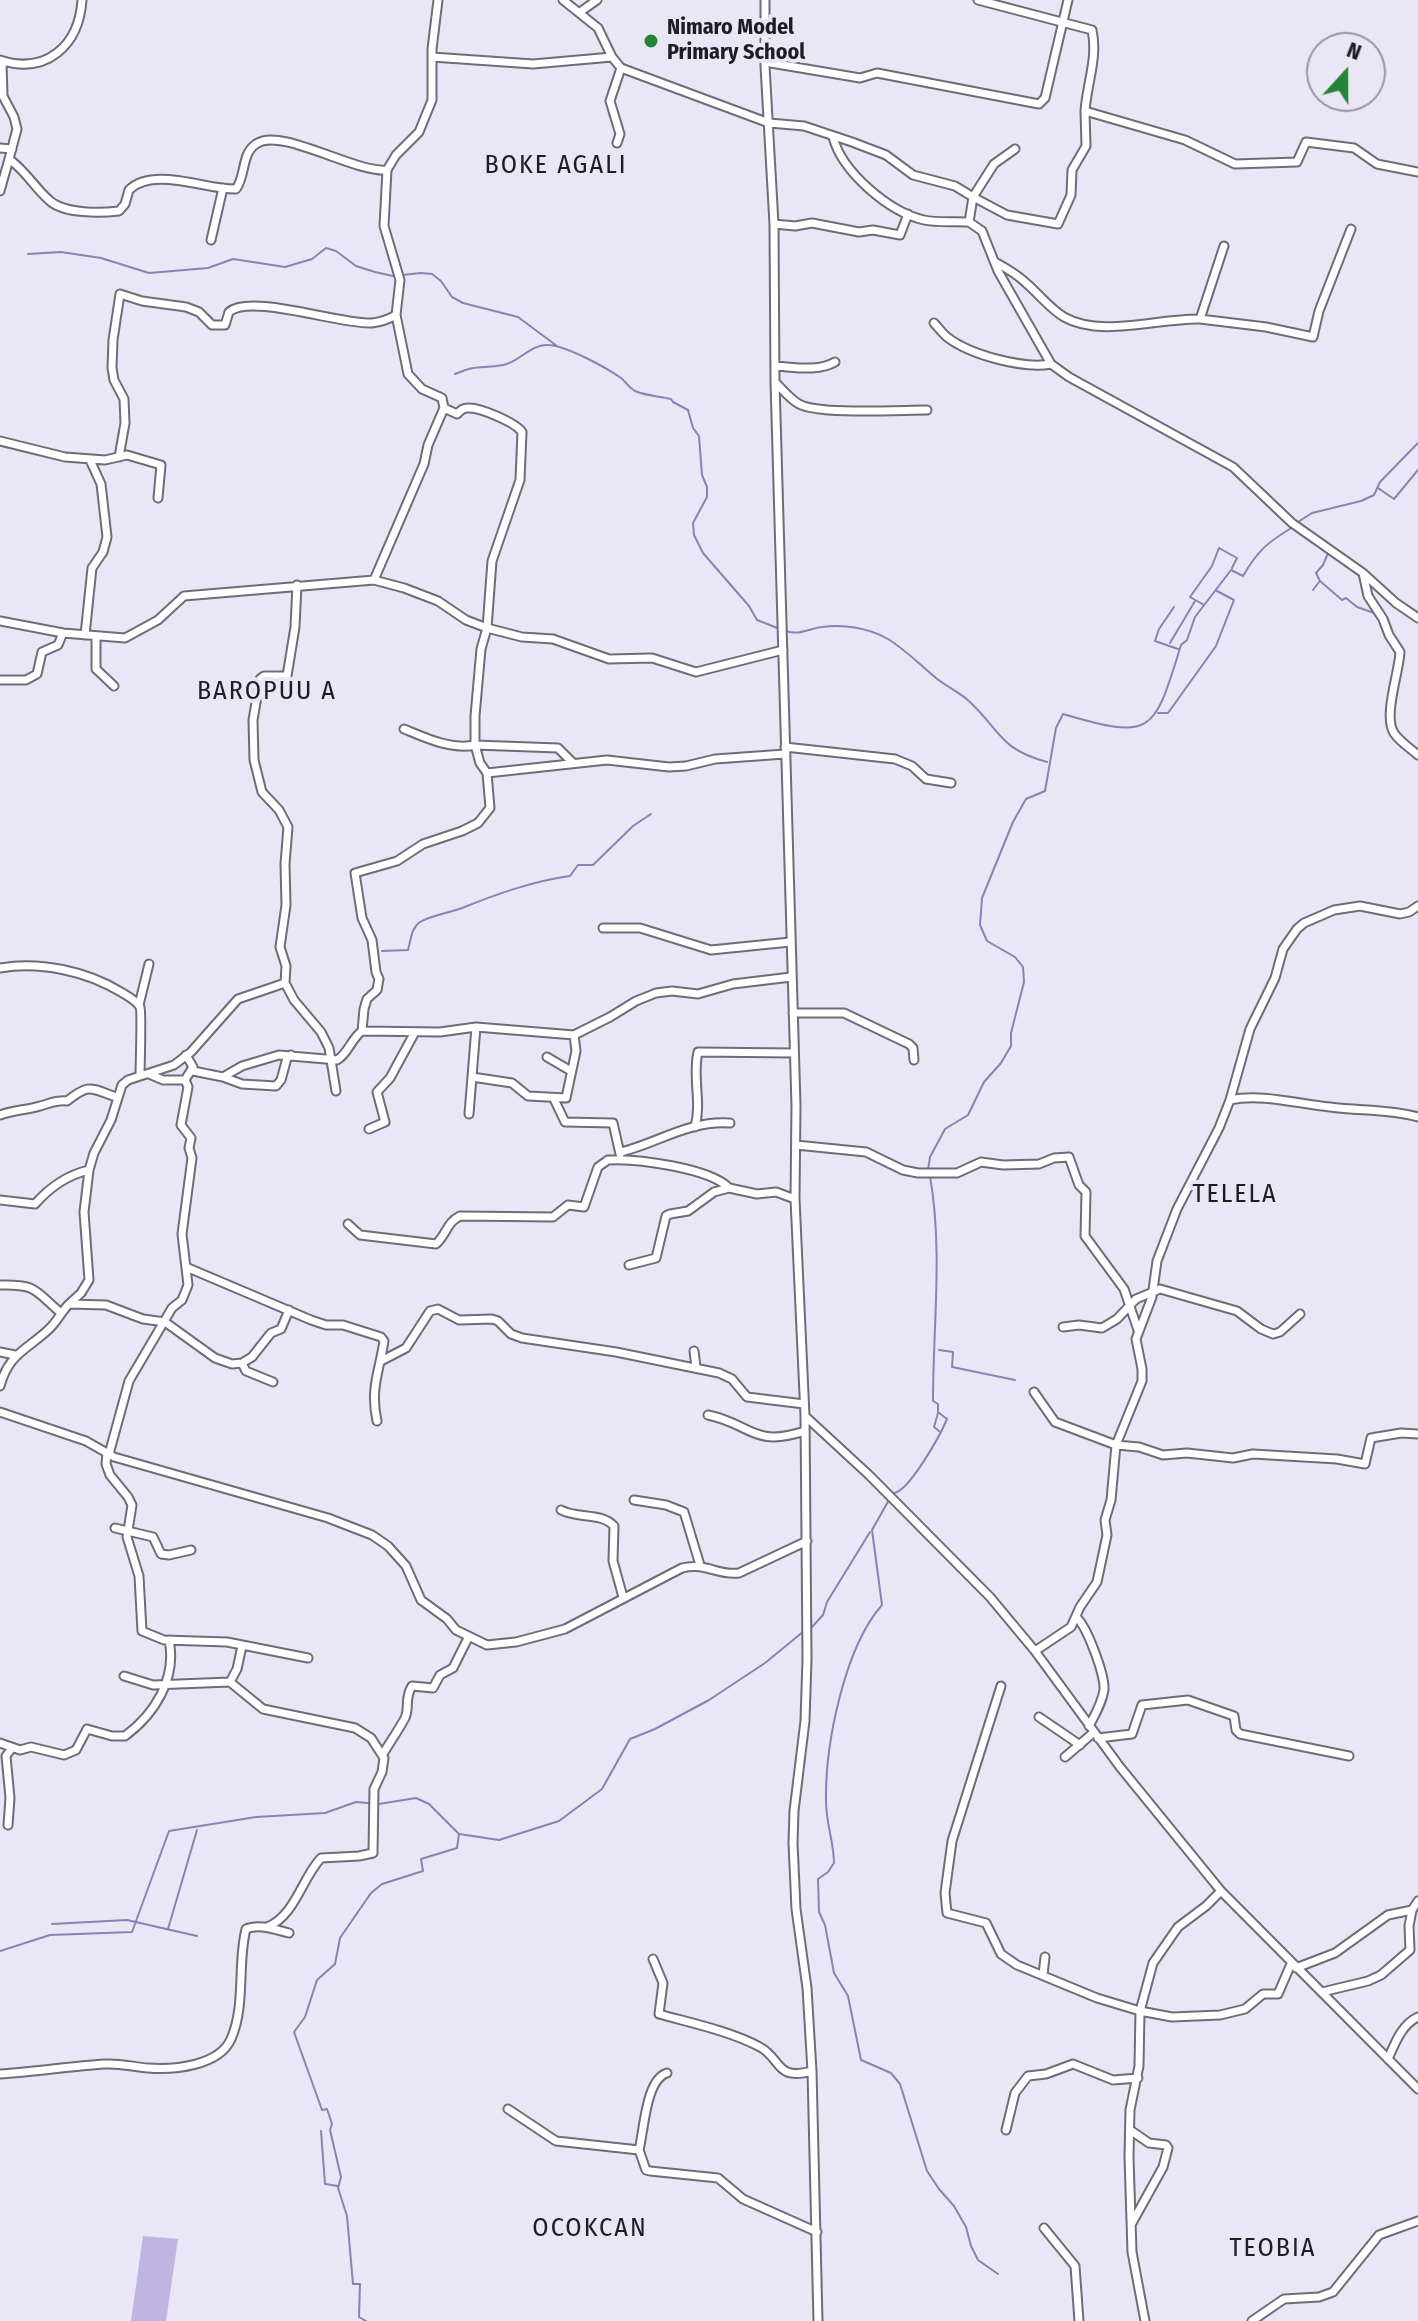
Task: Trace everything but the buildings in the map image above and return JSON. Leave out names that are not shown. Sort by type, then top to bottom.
[{"type":"street","points":[[0,191],[16,136],[16,122],[3,96],[1,60],[16,65],[38,64],[57,53],[68,43],[79,21],[82,0]]},
{"type":"street","points":[[374,580],[424,464],[428,445],[444,408],[442,398],[422,389],[408,374],[396,315],[400,280],[384,226],[387,170],[425,122],[433,90],[432,57],[438,0]]},
{"type":"street","points":[[563,0],[598,28],[621,68],[769,123],[804,126],[886,155],[913,175],[955,186],[1007,215],[1058,224],[1071,195],[1072,170],[1086,146],[1086,96],[1094,69],[1094,34],[1087,27],[978,0]]},
{"type":"street","points":[[580,12],[597,0]]},
{"type":"street","points":[[765,62],[860,78],[877,73],[1039,104],[1045,98],[1068,0]]},
{"type":"street","points":[[767,1],[765,62],[774,224],[775,382],[794,1053],[795,1199],[807,1541],[806,1690],[793,1843],[796,1909],[807,1988],[812,2071],[818,2321]]},
{"type":"street","points":[[432,57],[533,64],[612,57]]},
{"type":"street","points":[[617,143],[620,134],[610,101],[621,68]]},
{"type":"street","points":[[1085,111],[1185,140],[1240,165],[1297,162],[1306,142],[1354,148],[1377,164],[1418,172]]},
{"type":"street","points":[[833,137],[847,169],[888,202],[926,220],[969,222],[982,231],[995,262],[1051,364],[1069,377],[1233,467],[1286,518],[1363,573],[1418,618]]},
{"type":"street","points":[[9,159],[24,170],[50,201],[77,210],[119,211],[125,204],[129,190],[144,180],[192,182],[236,189],[251,149],[274,138],[373,169],[387,170]]},
{"type":"street","points":[[0,148],[12,149]]},
{"type":"street","points":[[969,222],[973,197],[994,164],[1015,149]]},
{"type":"street","points":[[211,240],[223,188]]},
{"type":"street","points":[[774,224],[795,226],[812,223],[859,232],[873,230],[900,235],[908,214]]},
{"type":"street","points":[[995,262],[1025,281],[1057,313],[1086,326],[1200,319],[1266,327],[1313,337],[1319,311],[1351,229]]},
{"type":"street","points":[[1200,319],[1224,246]]},
{"type":"street","points":[[119,457],[125,423],[124,399],[114,380],[112,359],[120,294],[193,309],[209,323],[219,327],[225,325],[229,312],[240,306],[282,308],[319,317],[368,323],[396,315]]},
{"type":"street","points":[[934,323],[948,339],[1005,361],[1022,366],[1051,364]]},
{"type":"street","points":[[775,366],[814,368],[827,367],[835,362]]},
{"type":"street","points":[[775,382],[800,405],[809,407],[832,411],[927,410]]},
{"type":"street","points":[[362,1031],[367,999],[377,990],[379,979],[372,940],[362,918],[355,873],[397,861],[423,844],[478,823],[490,808],[487,773],[480,763],[475,745],[475,716],[492,561],[520,480],[522,432],[514,423],[472,408],[463,408],[457,414],[444,408]]},
{"type":"street","points":[[0,441],[90,460],[131,456],[162,466],[158,498]]},
{"type":"street","points":[[85,635],[92,568],[103,552],[107,537],[101,484],[90,460]]},
{"type":"street","points":[[1363,573],[1368,596],[1400,652],[1391,726],[1401,741],[1418,755]]},
{"type":"street","points":[[0,621],[63,633],[125,638],[158,620],[184,596],[374,580],[438,601],[466,620],[487,628],[522,637],[553,639],[609,659],[652,658],[696,672],[783,650]]},
{"type":"street","points":[[297,585],[295,627],[287,676],[264,676],[260,679],[253,720],[253,748],[262,792],[279,810],[288,827],[286,905],[280,947],[286,966],[285,983],[329,1048],[336,1091]]},
{"type":"street","points":[[0,680],[32,678],[39,669],[42,652],[58,645],[63,633]]},
{"type":"street","points":[[96,637],[96,669],[114,686]]},
{"type":"street","points":[[404,729],[439,743],[558,748],[573,763]]},
{"type":"street","points":[[487,773],[607,760],[686,766],[715,759],[785,751],[895,759],[912,766],[926,779],[951,783]]},
{"type":"street","points":[[1035,1651],[1069,1628],[1097,1582],[1107,1535],[1105,1520],[1111,1500],[1116,1445],[1142,1381],[1135,1343],[1152,1292],[1157,1261],[1169,1227],[1214,1139],[1230,1100],[1250,1029],[1275,978],[1283,949],[1297,929],[1321,915],[1351,906],[1400,914],[1418,906]]},
{"type":"street","points":[[603,928],[640,928],[711,950],[790,942]]},
{"type":"street","points":[[144,1075],[139,1054],[142,1020],[139,1005],[149,964]]},
{"type":"street","points":[[0,968],[23,965],[58,968],[111,986],[139,1005]]},
{"type":"street","points":[[223,1077],[242,1066],[279,1055],[332,1060],[344,1055],[352,1039],[362,1031],[415,1032],[476,1027],[574,1035],[656,993],[683,991],[698,994],[733,984],[791,977]]},
{"type":"street","points":[[0,1386],[15,1355],[47,1331],[89,1280],[84,1212],[89,1170],[111,1120],[122,1085],[128,1080],[174,1065],[238,999],[285,983]]},
{"type":"street","points":[[793,1013],[844,1013],[909,1044],[913,1048],[914,1060]]},
{"type":"street","points":[[469,1114],[476,1027]]},
{"type":"street","points":[[369,1129],[385,1122],[377,1092],[390,1078],[415,1032]]},
{"type":"street","points":[[472,1077],[512,1083],[528,1096],[568,1097],[576,1051],[574,1035]]},
{"type":"street","points":[[695,1127],[699,1104],[698,1052],[794,1053]]},
{"type":"street","points":[[144,1075],[163,1080],[185,1080],[193,1071],[186,1055]]},
{"type":"street","points":[[193,1071],[242,1084],[276,1086],[291,1055]]},
{"type":"street","points":[[547,1057],[571,1071]]},
{"type":"street","points":[[185,1080],[188,1087],[181,1125],[191,1138],[189,1148],[192,1158],[182,1234],[186,1293],[152,1338],[129,1381],[106,1464],[110,1475],[132,1505],[128,1533],[141,1589],[142,1630],[156,1638],[227,1642],[308,1658]]},
{"type":"street","points":[[0,1115],[53,1101],[70,1100],[74,1094],[90,1088],[116,1097]]},
{"type":"street","points":[[1230,1100],[1262,1097],[1330,1107],[1392,1111],[1418,1117]]},
{"type":"street","points":[[554,1099],[565,1122],[613,1123],[620,1156]]},
{"type":"street","points":[[348,1224],[360,1235],[436,1244],[444,1236],[450,1221],[460,1216],[553,1217],[568,1205],[584,1207],[598,1167],[608,1160],[662,1135],[718,1122],[730,1123]]},
{"type":"street","points":[[796,1145],[866,1152],[903,1170],[918,1173],[957,1173],[981,1162],[1039,1164],[1054,1158],[1069,1157],[1079,1185],[1086,1192],[1085,1236],[1124,1289],[1138,1330]]},
{"type":"street","points":[[620,1156],[682,1169],[721,1181],[729,1188]]},
{"type":"street","points":[[0,1200],[35,1204],[46,1190],[89,1170]]},
{"type":"street","points":[[629,1265],[658,1256],[662,1226],[670,1214],[688,1211],[714,1192],[729,1188],[757,1194],[776,1192],[795,1199]]},
{"type":"street","points":[[186,1267],[326,1325],[343,1325],[381,1337],[384,1341],[374,1385],[377,1421]]},
{"type":"street","points":[[0,1285],[36,1289],[61,1313]]},
{"type":"street","points":[[1063,1327],[1079,1325],[1102,1328],[1117,1319],[1136,1299],[1163,1289],[1240,1312],[1261,1329],[1273,1334],[1280,1332],[1300,1314]]},
{"type":"street","points":[[69,1304],[106,1305],[143,1319],[165,1322],[215,1358],[232,1364],[252,1357],[271,1333],[281,1329],[289,1310]]},
{"type":"street","points":[[381,1361],[406,1348],[430,1311],[438,1309],[459,1320],[482,1318],[498,1321],[511,1334],[522,1338],[696,1367],[729,1377],[747,1397],[804,1404]]},
{"type":"street","points":[[694,1351],[696,1367]]},
{"type":"street","points":[[0,1352],[15,1355]]},
{"type":"street","points":[[242,1363],[246,1371],[273,1382]]},
{"type":"street","points":[[1034,1392],[1055,1422],[1116,1445],[1139,1447],[1163,1455],[1187,1453],[1233,1458],[1253,1454],[1337,1459],[1365,1464],[1371,1438],[1401,1433],[1418,1434]]},
{"type":"street","points":[[0,1412],[86,1441],[130,1462],[328,1518],[372,1535],[388,1546],[406,1566],[421,1600],[468,1638],[493,1646],[548,1635],[578,1623],[672,1572],[700,1565],[727,1574],[739,1573],[807,1541]]},
{"type":"street","points":[[708,1415],[766,1437],[785,1437],[805,1431]]},
{"type":"street","points":[[805,1416],[916,1521],[990,1597],[1035,1651],[1175,1837],[1221,1891],[1418,2089]]},
{"type":"street","points":[[634,1500],[666,1505],[684,1512],[700,1565]]},
{"type":"street","points":[[561,1510],[579,1517],[596,1517],[614,1526],[613,1561],[623,1597]]},
{"type":"street","points":[[115,1528],[153,1537],[161,1554],[191,1550]]},
{"type":"street","points":[[1065,1757],[1093,1732],[1104,1682],[1086,1629],[1076,1617]]},
{"type":"street","points":[[267,1927],[288,1909],[321,1858],[373,1853],[374,1789],[383,1766],[383,1754],[405,1718],[408,1709],[406,1696],[412,1686],[433,1688],[440,1675],[453,1668],[468,1638]]},
{"type":"street","points":[[0,1743],[20,1750],[31,1747],[64,1755],[76,1750],[87,1729],[125,1736],[156,1706],[171,1666],[169,1640]]},
{"type":"street","points":[[230,1682],[237,1669],[242,1646]]},
{"type":"street","points":[[124,1676],[140,1682],[165,1685],[230,1682],[263,1709],[355,1728],[371,1738],[383,1754]]},
{"type":"street","points":[[1001,1686],[952,1841],[945,1893],[947,1913],[986,1923],[1004,1957],[1097,1998],[1172,2017],[1240,2011],[1259,1996],[1278,1994],[1293,1966]]},
{"type":"street","points":[[1093,1732],[1132,1734],[1142,1705],[1186,1700],[1234,1716],[1236,1730],[1240,1734],[1349,1756]]},
{"type":"street","points":[[1039,1717],[1080,1745]]},
{"type":"street","points":[[8,1825],[6,1756],[12,1748]]},
{"type":"street","points":[[1145,2321],[1132,2252],[1131,2225],[1131,2105],[1138,2078],[1140,2011],[1153,1963],[1178,1927],[1221,1891]]},
{"type":"street","points":[[1322,1992],[1381,1975],[1410,1950],[1409,1926],[1412,1910],[1418,1901]]},
{"type":"street","points":[[1293,1966],[1319,1961],[1388,1915],[1412,1910]]},
{"type":"street","points":[[0,2074],[107,2063],[149,2068],[178,2067],[215,2056],[224,2050],[236,2024],[246,1929],[250,1926],[267,1927],[289,1933]]},
{"type":"street","points":[[1043,1975],[1045,1957]]},
{"type":"street","points":[[653,1959],[663,1983],[659,2014],[762,2048],[782,2070],[796,2073],[812,2071]]},
{"type":"street","points":[[1388,2059],[1396,2040],[1411,2020],[1418,2017]]},
{"type":"street","points":[[1006,2130],[1015,2093],[1028,2076],[1046,2074],[1073,2064],[1113,2080],[1138,2078]]},
{"type":"street","points":[[667,2073],[659,2076],[650,2095],[639,2150],[646,2170],[718,2178],[743,2199],[817,2232]]},
{"type":"street","points":[[508,2109],[556,2141],[639,2150]]},
{"type":"street","points":[[1130,2130],[1149,2143],[1168,2148],[1163,2167],[1131,2225]]},
{"type":"street","points":[[1252,2321],[1284,2299],[1319,2297],[1333,2292],[1379,2235],[1418,2221]]},
{"type":"street","points":[[1044,2228],[1075,2266],[1079,2321]]},
{"type":"shaded area","points":[[143,2236],[178,2239],[166,2321],[131,2321]]},
{"type":"waterway","points":[[28,254],[61,252],[101,258],[149,273],[208,268],[233,259],[285,267],[312,259],[326,248],[336,251],[356,266],[375,272],[393,276],[432,274],[452,297],[463,303],[518,317],[557,346]]},
{"type":"waterway","points":[[455,374],[509,363],[542,345],[555,346],[606,369],[635,391],[671,399],[688,410],[693,428],[699,436],[702,475],[707,487],[707,497],[693,523],[694,535],[703,553],[749,606],[757,620],[780,629]]},
{"type":"waterway","points":[[1298,522],[1312,513],[1374,495],[1380,482],[1418,443]]},
{"type":"waterway","points":[[1378,488],[1394,499],[1418,470]]},
{"type":"waterway","points":[[928,1170],[930,1157],[945,1129],[968,1115],[984,1082],[1011,1046],[1011,1033],[1024,982],[1023,967],[1015,957],[987,941],[980,925],[982,898],[1013,822],[1026,799],[1045,791],[1056,728],[1063,714],[1116,727],[1133,727],[1146,722],[1156,712],[1164,696],[1181,645],[1187,640],[1195,617],[1231,570],[1243,576],[1264,547],[1293,527]]},
{"type":"waterway","points":[[1204,605],[1190,597],[1212,566],[1219,548],[1237,558],[1232,568]]},
{"type":"waterway","points":[[1328,553],[1316,573],[1320,581],[1342,600],[1346,598],[1357,607],[1377,614]]},
{"type":"waterway","points":[[1313,590],[1319,582]]},
{"type":"waterway","points":[[1158,713],[1168,713],[1216,646],[1234,600],[1217,591]]},
{"type":"waterway","points":[[1170,643],[1195,601]]},
{"type":"waterway","points":[[1174,607],[1155,641],[1178,649]]},
{"type":"waterway","points":[[786,631],[795,633],[839,626],[881,635],[967,699],[1010,746],[1047,762]]},
{"type":"waterway","points":[[382,951],[408,950],[412,934],[420,922],[515,889],[570,876],[578,865],[593,865],[633,826],[651,814]]},
{"type":"waterway","points":[[894,1493],[916,1473],[947,1419],[938,1412],[938,1404],[933,1401],[937,1260],[930,1176]]},
{"type":"waterway","points":[[939,1350],[953,1352],[952,1367],[1015,1380]]},
{"type":"waterway","points":[[938,1413],[934,1427],[939,1431]]},
{"type":"waterway","points":[[890,1498],[872,1530],[882,1605],[857,1646],[833,1726],[826,1802],[834,1863],[818,1879],[819,1912],[825,1925],[834,1973],[848,1996],[861,2060],[891,2073],[900,2084],[927,2171],[954,2206],[966,2227],[978,2260],[998,2274]]},
{"type":"waterway","points":[[811,1628],[823,1615],[827,1602],[870,1532]]},
{"type":"waterway","points":[[366,2321],[359,2317],[360,2284],[353,2284],[347,2216],[338,2188],[341,2177],[330,2130],[332,2124],[327,2109],[322,2110],[294,2032],[305,2017],[317,1980],[335,1964],[340,1938],[371,1893],[382,1884],[423,1871],[421,1859],[457,1848],[459,1834],[499,1840],[559,1821],[602,1789],[630,1739],[709,1700],[765,1663],[804,1631]]},
{"type":"waterway","points":[[0,1951],[50,1935],[132,1932],[169,1831],[256,1817],[325,1813],[356,1802],[379,1804],[416,1798],[429,1804],[458,1833]]},
{"type":"waterway","points":[[168,1929],[197,1830]]},
{"type":"waterway","points":[[52,1924],[127,1920],[197,1936]]},
{"type":"waterway","points":[[321,2131],[325,2184],[338,2186]]},
{"type":"place","name":"Nimaro Model Primary School","points":[[651,41]]},
{"type":"district","name":"BOKE AGALI","points":[[556,166]]},
{"type":"district","name":"BAROPUU A","points":[[267,692]]},
{"type":"district","name":"TELELA","points":[[1235,1195]]},
{"type":"district","name":"OCOKCAN","points":[[590,2229]]},
{"type":"district","name":"TEOBIA","points":[[1273,2249]]}]
